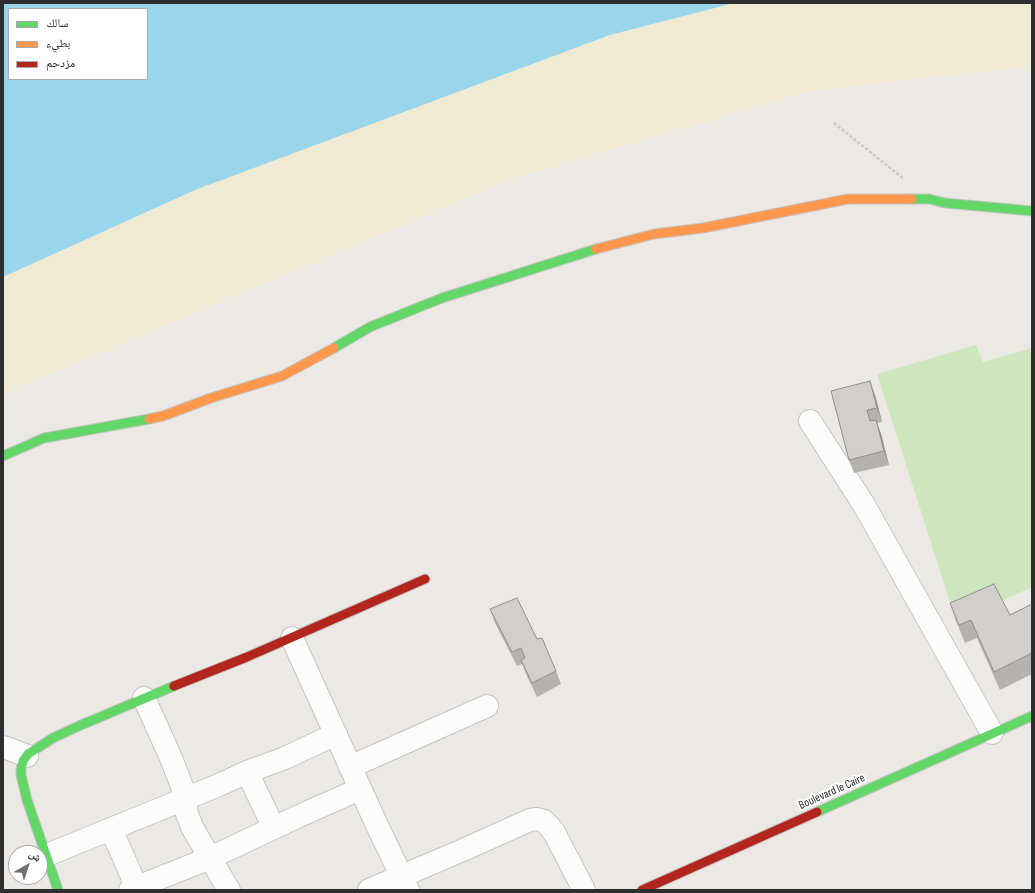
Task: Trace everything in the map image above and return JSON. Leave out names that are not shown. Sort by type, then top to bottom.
[{"type":"street","points":[[3,456],[44,438],[163,416],[210,398],[282,376],[370,327],[442,298],[592,250],[654,234],[703,228],[848,199],[929,199],[945,203],[1032,211]]},
{"type":"street","points":[[810,421],[864,505],[992,734]]},
{"type":"street","points":[[44,845],[21,775],[21,768],[27,756],[39,747],[53,738],[81,725],[292,638],[425,579]]},
{"type":"street","points":[[292,638],[404,884]]},
{"type":"street","points":[[144,698],[183,789],[188,814],[193,829],[229,890]]},
{"type":"street","points":[[350,767],[487,706]]},
{"type":"street","name":"Boulevard le Caire","points":[[642,890],[1032,716]]},
{"type":"street","points":[[48,855],[219,785],[247,772],[285,758],[336,734]]},
{"type":"street","points":[[3,747],[27,756]]},
{"type":"street","points":[[247,772],[274,828]]},
{"type":"street","points":[[111,829],[133,889],[210,858],[360,789]]},
{"type":"street","points":[[369,890],[404,884],[464,850],[530,820],[537,819],[544,822],[555,834],[584,890]]},
{"type":"street","points":[[48,858],[58,890]]},
{"type":"path","points":[[834,123],[905,180]]},
{"type":"green space","points":[[976,345],[983,362],[1032,348],[1032,587],[956,621],[877,374]]},
{"type":"sand","points":[[734,3],[1032,3],[1032,66],[810,91],[511,179],[3,394],[3,277],[195,190],[610,35]]},
{"type":"water","points":[[3,3],[734,3],[610,35],[195,190],[3,277]]},
{"type":"building","points":[[870,381],[877,408],[867,410],[870,421],[876,420],[884,451],[849,460],[831,391]]},
{"type":"building","points":[[994,584],[1010,615],[1032,604],[1032,653],[994,672],[971,620],[959,625],[950,603]]},
{"type":"building","points":[[517,598],[537,639],[542,638],[556,671],[532,683],[521,660],[525,658],[521,648],[512,652],[490,609]]},
{"type":"traffic: fast","points":[[912,199],[929,199],[945,203],[1032,211]]},
{"type":"traffic: fast","points":[[334,348],[370,327],[442,298],[596,249]]},
{"type":"traffic: fast","points":[[3,456],[44,438],[149,419]]},
{"type":"traffic: fast","points":[[58,890],[27,800],[21,775],[23,761],[28,754],[53,738],[174,686]]},
{"type":"traffic: fast","points":[[817,812],[1032,716]]},
{"type":"traffic: slow","points":[[596,249],[654,234],[703,228],[848,199],[912,199]]},
{"type":"traffic: slow","points":[[149,419],[163,416],[211,398],[282,376],[334,348]]},
{"type":"traffic: jam","points":[[174,686],[247,657],[425,579]]},
{"type":"traffic: jam","points":[[642,890],[817,812]]}]
